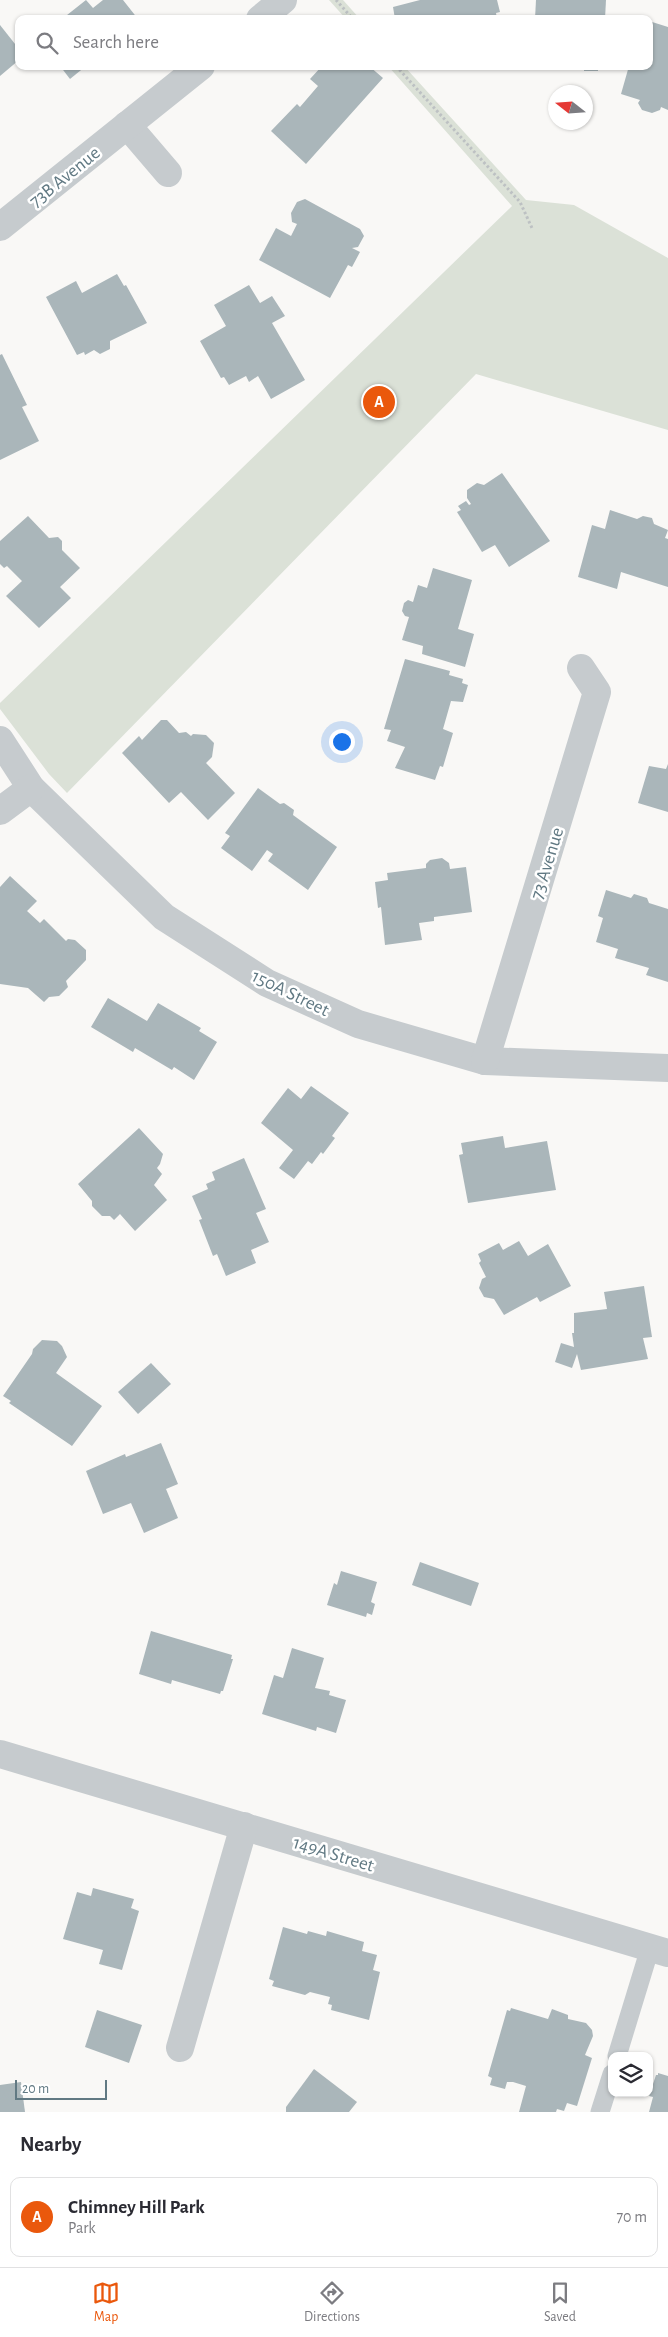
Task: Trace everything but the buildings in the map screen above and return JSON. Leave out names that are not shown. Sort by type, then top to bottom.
[{"type":"street","points":[[265,15],[283,0]]},
{"type":"street","name":"73B Avenue","points":[[0,228],[196,70]]},
{"type":"street","points":[[128,125],[168,173]]},
{"type":"street","name":"73 Avenue","points":[[485,1061],[598,692],[581,668]]},
{"type":"street","name":"150A Street","points":[[0,740],[31,788],[164,917],[267,983],[358,1024],[485,1061],[668,1068]]},
{"type":"street","points":[[0,811],[31,788]]},
{"type":"street","name":"149A Street","points":[[0,1754],[659,1950]]},
{"type":"street","points":[[180,2048],[244,1826]]},
{"type":"lane","points":[[620,2052],[659,1950]]},
{"type":"lane","points":[[600,2112],[608,2087]]},
{"type":"path","points":[[336,0],[349,15]]},
{"type":"path","points":[[400,70],[520,202],[532,228]]},
{"type":"shaded area","points":[[329,0],[343,0],[356,15],[342,15]]},
{"type":"shaded area","points":[[392,70],[408,70],[526,200],[574,205],[668,258],[668,430],[476,374],[67,793],[49,774],[0,709],[0,703],[512,206]]},
{"type":"place","name":"Chimney Hill Park","points":[[379,402]]}]
